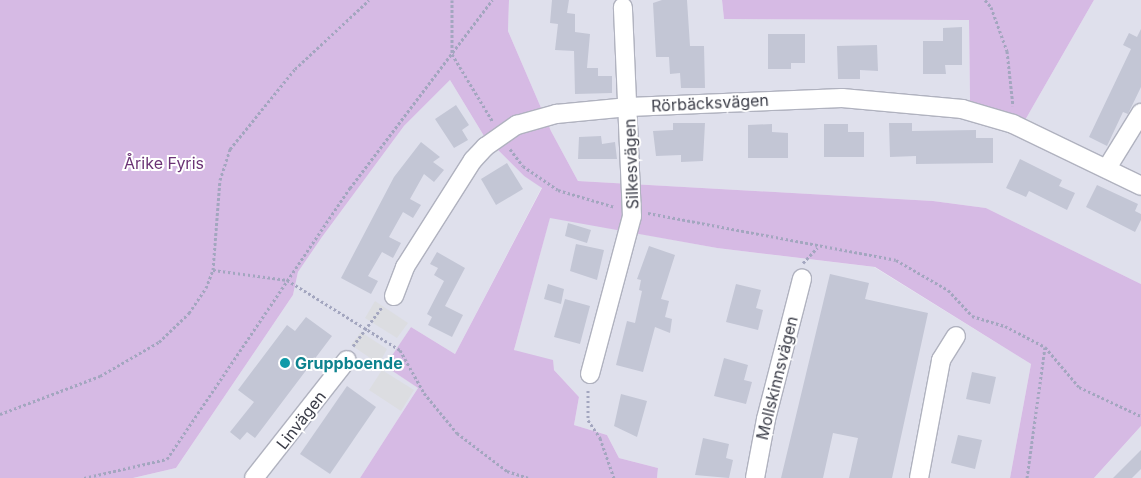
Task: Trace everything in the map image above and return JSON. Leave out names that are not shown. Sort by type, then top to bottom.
[{"type":"street","name":"Silkesvägen","points":[[590,374],[608,314],[632,210],[629,107],[623,8]]},
{"type":"street","name":"Rörbäcksvägen","points":[[394,296],[404,267],[473,160],[501,135],[535,119],[629,107],[842,98],[962,109],[1014,124],[1141,186]]},
{"type":"street","points":[[1107,168],[1141,113]]},
{"type":"street","name":"Mollskinnsvägen","points":[[755,478],[766,419],[802,279]]},
{"type":"street","points":[[919,478],[941,360],[956,336]]},
{"type":"street","name":"Linvägen","points":[[254,478],[347,360]]},
{"type":"path","points":[[0,414],[100,376],[159,342],[189,313],[206,288],[213,270],[220,180],[230,149],[295,69],[369,0]]},
{"type":"path","points":[[452,0],[452,54],[501,135],[523,166],[558,190],[632,210],[896,260],[948,290],[972,316],[1005,326],[1045,347],[1079,387],[1141,416]]},
{"type":"path","points":[[84,478],[167,459],[384,140],[492,0]]},
{"type":"path","points":[[985,0],[991,7],[1007,51],[1014,124]]},
{"type":"path","points":[[213,270],[287,280],[400,350],[424,393],[458,433],[507,471],[528,478]]},
{"type":"path","points":[[347,360],[365,328],[394,296]]},
{"type":"path","points":[[1027,478],[1045,347]]},
{"type":"path","points":[[590,374],[586,405],[588,420],[600,438],[614,478]]},
{"type":"shaded area","points":[[509,0],[722,0],[724,19],[969,20],[970,101],[1024,122],[1094,0],[1141,0],[1141,284],[986,208],[933,201],[578,181],[551,131],[508,31]]},
{"type":"shaded area","points":[[450,80],[484,136],[524,176],[542,187],[455,354],[411,327],[386,366],[418,388],[360,478],[133,478],[176,468],[293,295],[298,272],[322,237],[404,126]]},
{"type":"shaded area","points":[[550,217],[717,248],[874,267],[1031,364],[1010,478],[657,478],[658,468],[619,458],[607,435],[574,425],[579,397],[554,370],[514,350]]},
{"type":"shaded area","points":[[375,301],[408,323],[397,338],[365,318]]},
{"type":"shaded area","points":[[361,332],[387,349],[379,364],[351,345]]},
{"type":"shaded area","points":[[382,370],[414,390],[401,411],[369,390]]},
{"type":"shaded area","points":[[1141,426],[1141,478],[1094,478],[1114,456]]},
{"type":"green space","name":"Årike Fyris","points":[[0,0],[509,0],[508,31],[551,131],[578,181],[933,201],[986,208],[1141,284],[1141,426],[1094,478],[1010,478],[1031,364],[875,267],[717,248],[550,218],[514,350],[553,360],[554,370],[579,397],[574,425],[607,435],[619,458],[658,468],[657,478],[360,478],[418,388],[385,366],[411,327],[455,354],[542,188],[524,176],[484,136],[450,80],[404,126],[322,237],[298,272],[293,295],[176,468],[133,478],[0,478]]},
{"type":"green space","points":[[722,0],[1094,0],[1024,122],[970,101],[969,20],[724,19]]},
{"type":"building","points":[[552,0],[569,0],[567,13],[575,14],[575,32],[590,34],[587,68],[598,68],[598,76],[612,76],[612,93],[575,94],[574,51],[555,50],[558,24],[550,23]]},
{"type":"building","points":[[662,0],[687,0],[690,46],[704,46],[705,88],[681,88],[680,73],[670,74],[669,57],[656,57],[653,3]]},
{"type":"building","points":[[962,27],[962,65],[945,65],[946,74],[923,74],[923,41],[943,41],[943,28]]},
{"type":"building","points":[[1141,29],[1141,87],[1128,114],[1123,112],[1107,146],[1089,137],[1131,49],[1123,45],[1129,33],[1137,37]]},
{"type":"building","points":[[768,34],[805,34],[805,63],[791,63],[791,69],[768,69]]},
{"type":"building","points":[[877,45],[878,71],[860,70],[860,79],[838,79],[837,46]]},
{"type":"building","points":[[456,105],[469,125],[462,130],[468,140],[454,148],[435,119]]},
{"type":"building","points":[[673,123],[705,123],[703,161],[681,162],[681,155],[656,156],[653,131],[673,130]]},
{"type":"building","points":[[889,123],[912,123],[912,131],[976,130],[976,138],[993,138],[993,163],[916,164],[916,156],[890,157]]},
{"type":"building","points":[[772,124],[772,132],[788,133],[788,158],[748,158],[748,125]]},
{"type":"building","points":[[824,124],[848,124],[848,132],[864,132],[864,157],[824,157]]},
{"type":"building","points":[[601,136],[602,144],[615,142],[617,159],[578,159],[579,137]]},
{"type":"building","points":[[421,142],[440,157],[433,162],[444,170],[434,182],[424,174],[410,199],[421,205],[413,218],[403,212],[389,237],[401,243],[393,258],[382,252],[368,276],[378,281],[371,294],[341,278],[394,177]]},
{"type":"building","points":[[1020,159],[1062,180],[1059,186],[1075,193],[1067,210],[1029,191],[1026,197],[1006,188]]},
{"type":"building","points":[[507,163],[523,189],[496,205],[481,179]]},
{"type":"building","points":[[1097,185],[1138,204],[1135,211],[1141,214],[1141,220],[1135,232],[1086,207]]},
{"type":"building","points":[[568,223],[591,230],[587,243],[565,236]]},
{"type":"building","points":[[576,244],[604,250],[597,280],[570,271]]},
{"type":"building","points":[[649,246],[675,255],[661,299],[669,301],[665,317],[672,319],[670,333],[655,327],[643,372],[616,365],[627,321],[635,323],[642,291],[639,290],[641,280],[637,279]]},
{"type":"building","points":[[437,252],[465,268],[445,306],[463,315],[452,337],[428,325],[432,317],[427,314],[444,281],[434,275],[438,268],[430,264]]},
{"type":"building","points":[[830,274],[869,283],[865,299],[928,313],[892,478],[849,478],[858,438],[833,433],[823,478],[781,478]]},
{"type":"building","points":[[548,284],[564,289],[561,304],[544,299]]},
{"type":"building","points":[[736,284],[761,290],[756,308],[763,310],[758,330],[726,322]]},
{"type":"building","points":[[565,299],[590,306],[580,344],[554,337]]},
{"type":"building","name":"Gruppboende","points":[[306,317],[332,336],[255,438],[247,432],[240,440],[230,432],[254,402],[238,390],[287,325],[295,331]]},
{"type":"building","points":[[724,358],[748,365],[744,380],[752,382],[746,404],[714,396]]},
{"type":"building","points":[[972,372],[996,377],[990,404],[966,399]]},
{"type":"building","points":[[347,386],[376,407],[330,474],[300,454]]},
{"type":"building","points":[[621,394],[647,401],[637,437],[614,426]]},
{"type":"building","points":[[958,435],[982,440],[975,469],[951,463]]},
{"type":"building","points":[[703,438],[729,444],[726,458],[733,460],[729,478],[695,475]]},
{"type":"building","points":[[1141,450],[1141,469],[1132,478],[1113,478]]},
{"type":"place","name":"Gruppboende","points":[[285,363]]}]
